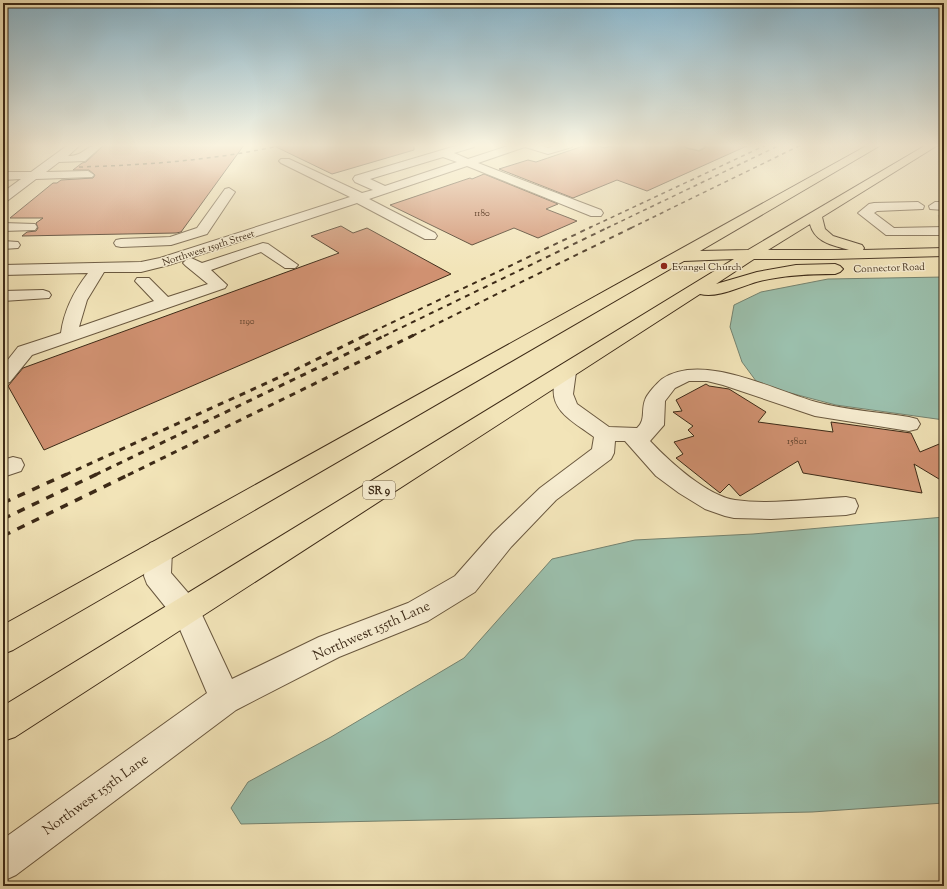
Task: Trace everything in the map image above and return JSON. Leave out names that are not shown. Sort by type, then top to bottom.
[{"type":"main road","points":[[3,640],[804,186]]},
{"type":"main road","points":[[679,258],[716,254],[762,238],[814,194],[815,186]]},
{"type":"main road","name":"SR 9","points":[[3,725],[696,290],[762,238],[815,216],[864,186]]},
{"type":"main road","points":[[815,216],[819,231],[828,239],[846,246],[888,253]]},
{"type":"main road","points":[[762,238],[781,254],[800,261],[834,269]]},
{"type":"main road","name":"Connector Road","points":[[888,253],[944,252]]},
{"type":"main road","points":[[781,254],[888,253]]},
{"type":"main road","name":"Connector Road","points":[[834,269],[944,266]]},
{"type":"main road","points":[[696,290],[726,287],[757,278],[796,270],[834,269]]},
{"type":"street","points":[[3,198],[19,186]]},
{"type":"street","points":[[336,186],[430,236]]},
{"type":"street","points":[[376,186],[384,190]]},
{"type":"street","name":"Northwest 159th Street","points":[[4,271],[141,267],[181,256],[395,186]]},
{"type":"street","points":[[529,186],[596,213]]},
{"type":"street","points":[[121,243],[171,241],[202,231],[229,192]]},
{"type":"street","points":[[918,206],[874,207],[865,212],[877,222],[942,226]]},
{"type":"street","points":[[3,227],[30,227]]},
{"type":"street","points":[[197,233],[203,249]]},
{"type":"street","points":[[200,269],[263,247],[290,264]]},
{"type":"street","points":[[3,378],[25,351],[219,285],[181,256]]},
{"type":"street","points":[[69,336],[70,322],[87,283],[100,268]]},
{"type":"street","points":[[143,281],[165,304]]},
{"type":"street","points":[[3,296],[44,295]]},
{"type":"street","points":[[566,372],[563,394],[568,408],[604,438],[631,434],[639,440],[664,470],[687,487],[714,502],[734,509],[772,510],[846,506]]},
{"type":"street","points":[[639,440],[653,425],[655,400],[668,384],[686,375],[707,375],[730,381],[815,409],[909,424]]},
{"type":"street","name":"Northwest 155th Lane","points":[[3,862],[225,699],[329,647],[418,612],[465,584],[502,540],[548,494],[603,453],[604,438]]},
{"type":"street","points":[[159,551],[157,576],[186,611],[204,646],[225,699]]},
{"type":"shaded area","points":[[944,277],[944,420],[836,405],[771,388],[756,381],[742,362],[730,327],[734,305],[761,292],[828,279]]},
{"type":"shaded area","points":[[944,517],[944,803],[812,812],[241,824],[231,808],[248,782],[331,737],[464,658],[552,559],[635,540],[753,534]]},
{"type":"building","points":[[49,186],[214,186],[181,232],[176,233],[22,236],[27,232],[36,231],[38,228],[36,223],[43,218],[10,218]]},
{"type":"building","points":[[445,186],[515,186],[558,204],[546,209],[577,221],[538,238],[514,228],[472,245],[390,205]]},
{"type":"building","points":[[544,186],[601,186],[573,198]]},
{"type":"building","points":[[635,186],[657,186],[647,191]]},
{"type":"building","points":[[341,226],[353,233],[367,228],[451,274],[44,450],[8,386],[23,368],[339,253],[311,236]]},
{"type":"building","points":[[706,384],[709,386],[729,389],[766,412],[758,422],[833,432],[831,422],[911,433],[920,452],[944,442],[944,482],[914,464],[922,493],[803,473],[798,461],[740,496],[729,484],[720,493],[676,458],[683,454],[674,442],[694,436],[688,430],[693,426],[673,412],[682,411],[676,400]]},
{"type":"tunnel","points":[[939,221],[944,220]]},
{"type":"railway","points":[[589,228],[678,186]]},
{"type":"railway","points":[[607,228],[694,186]]},
{"type":"railway","points":[[631,228],[716,186]]},
{"type":"railway","points":[[364,336],[591,227]]},
{"type":"railway","points":[[384,336],[609,227]]},
{"type":"railway","points":[[412,336],[633,227]]},
{"type":"railway","points":[[65,475],[295,370],[366,335]]},
{"type":"railway","points":[[95,475],[386,335]]},
{"type":"railway","points":[[128,475],[414,335]]},
{"type":"railway","points":[[3,503],[67,474]]},
{"type":"railway","points":[[3,519],[97,474]]},
{"type":"railway","points":[[3,536],[130,474]]},
{"type":"place","name":"Evangel Church","points":[[664,266]]}]
